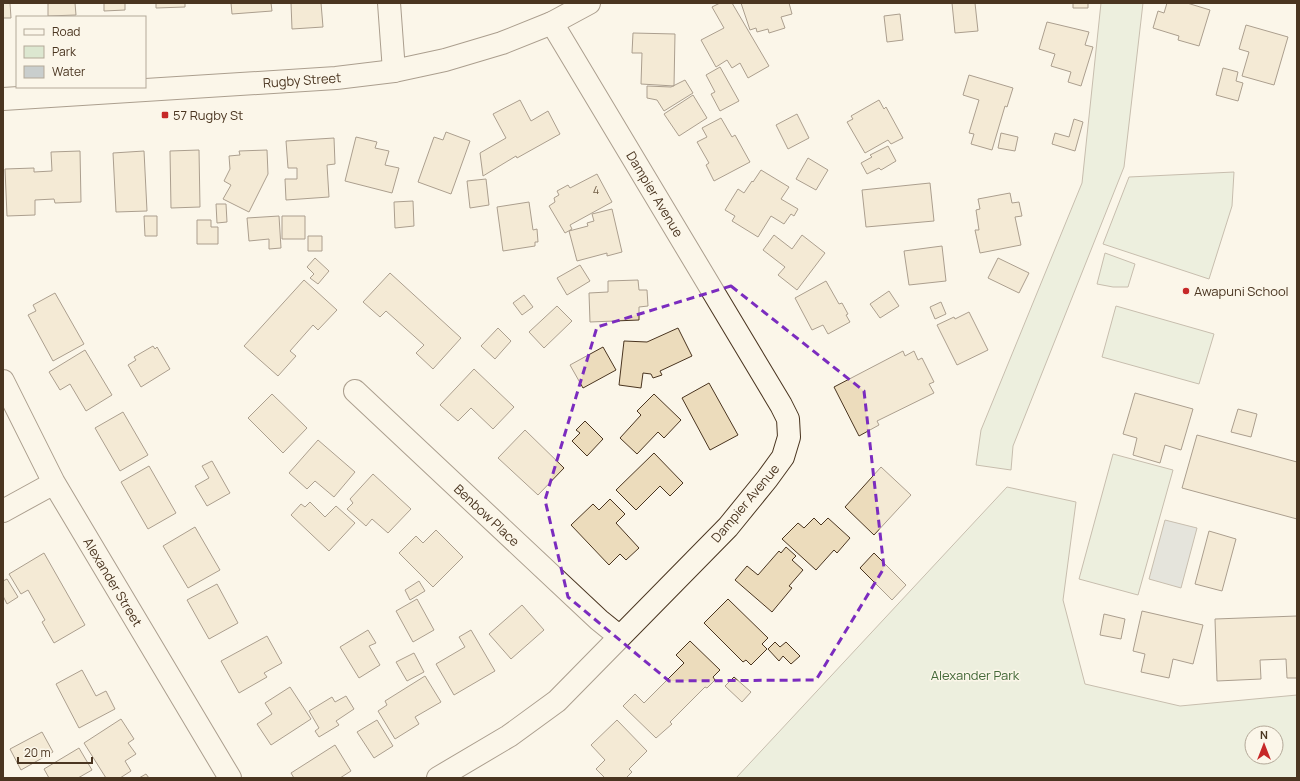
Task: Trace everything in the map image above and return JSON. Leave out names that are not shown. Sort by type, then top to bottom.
[{"type":"street","points":[[389,3],[394,71]]},
{"type":"street","name":"Rugby Street","points":[[3,99],[336,78],[394,71],[445,60],[494,45],[552,23],[589,3]]},
{"type":"street","name":"Dampier Avenue","points":[[438,778],[509,736],[557,701],[728,527],[783,457],[789,437],[788,419],[552,23]]},
{"type":"street","name":"Alexander Street","points":[[3,381],[54,483],[230,778]]},
{"type":"street","name":"Benbow Place","points":[[355,391],[599,620],[620,637]]},
{"type":"street","points":[[3,511],[54,483]]},
{"type":"highlighted area","points":[[731,286],[864,391],[884,568],[816,680],[669,681],[568,597],[545,500],[597,327]]},
{"type":"green space","points":[[1101,3],[1143,3],[1124,167],[1013,446],[1011,470],[976,465],[981,430],[1082,183]]},
{"type":"green space","points":[[1234,172],[1232,206],[1209,279],[1103,244],[1129,177]]},
{"type":"green space","points":[[1105,253],[1135,264],[1128,287],[1113,287],[1097,284]]},
{"type":"green space","points":[[1116,306],[1214,334],[1199,384],[1102,357]]},
{"type":"green space","points":[[1113,454],[1173,470],[1138,595],[1079,579]]},
{"type":"green space","name":"Alexander Park","points":[[1007,487],[1076,502],[1063,600],[1085,684],[1180,706],[1297,695],[1297,778],[736,778]]},
{"type":"water","points":[[1165,520],[1197,528],[1181,588],[1149,579]]},
{"type":"building","points":[[3,3],[10,3],[11,18],[3,18]]},
{"type":"building","points":[[48,3],[75,3],[76,15],[48,16]]},
{"type":"building","points":[[104,3],[125,3],[125,10],[104,11]]},
{"type":"building","points":[[156,3],[185,3],[185,7],[156,8]]},
{"type":"building","points":[[231,3],[271,3],[272,11],[232,14]]},
{"type":"building","points":[[291,3],[321,3],[323,27],[292,29]]},
{"type":"building","points":[[720,3],[732,3],[769,66],[748,78],[740,63],[732,68],[727,60],[716,67],[701,40],[724,28],[712,7]]},
{"type":"building","points":[[741,3],[789,3],[792,14],[781,17],[785,28],[769,33],[768,29],[757,32],[756,28],[750,30]]},
{"type":"building","points":[[952,3],[975,3],[978,31],[955,33]]},
{"type":"building","points":[[1073,3],[1088,3],[1088,8],[1073,8]]},
{"type":"building","points":[[1167,3],[1187,3],[1210,10],[1199,46],[1178,40],[1179,36],[1153,28],[1158,11],[1164,13]]},
{"type":"building","points":[[900,14],[903,40],[887,42],[884,16]]},
{"type":"building","points":[[1047,22],[1089,32],[1085,45],[1093,47],[1081,86],[1068,82],[1071,72],[1051,66],[1055,54],[1039,49]]},
{"type":"building","points":[[1246,25],[1288,37],[1274,85],[1242,76],[1249,52],[1239,49]]},
{"type":"building","points":[[633,33],[675,34],[674,86],[641,84],[642,53],[632,53]]},
{"type":"building","points":[[720,67],[739,101],[720,111],[711,94],[715,92],[706,75]]},
{"type":"building","points":[[1223,68],[1238,72],[1236,81],[1243,83],[1238,101],[1216,95]]},
{"type":"building","points":[[969,75],[1013,88],[1007,107],[1005,106],[992,150],[971,144],[974,134],[969,133],[979,100],[963,95]]},
{"type":"building","points":[[685,80],[693,93],[664,111],[657,100],[647,98],[647,86],[671,87]]},
{"type":"building","points":[[693,95],[707,118],[679,136],[664,114]]},
{"type":"building","points":[[520,100],[531,121],[548,111],[560,134],[517,158],[516,156],[483,176],[480,153],[506,138],[493,114]]},
{"type":"building","points":[[879,100],[884,109],[886,107],[903,138],[891,144],[888,140],[865,153],[847,122],[853,119],[851,116]]},
{"type":"building","points":[[797,114],[809,138],[788,149],[776,125]]},
{"type":"building","points":[[721,118],[732,137],[735,135],[750,162],[714,181],[706,165],[709,163],[697,142],[707,137],[702,128]]},
{"type":"building","points":[[1074,119],[1083,122],[1075,151],[1052,144],[1055,133],[1069,137]]},
{"type":"building","points":[[446,132],[470,141],[451,194],[418,182],[434,137],[443,140]]},
{"type":"building","points":[[1001,133],[1018,137],[1015,151],[998,148]]},
{"type":"building","points":[[356,137],[377,142],[375,148],[389,151],[385,165],[399,168],[392,193],[345,181]]},
{"type":"building","points":[[334,138],[335,164],[327,165],[329,197],[286,200],[285,179],[297,179],[297,168],[288,168],[286,141]]},
{"type":"building","points":[[888,146],[896,161],[881,170],[879,168],[867,174],[861,163],[872,157],[870,155]]},
{"type":"building","points":[[199,150],[200,207],[171,208],[170,151]]},
{"type":"building","points":[[267,150],[268,174],[249,212],[223,199],[231,185],[224,181],[230,169],[229,156],[240,155],[239,151]]},
{"type":"building","points":[[80,151],[81,202],[55,203],[54,199],[35,200],[35,215],[7,216],[5,169],[34,168],[34,172],[52,171],[51,152]]},
{"type":"building","points":[[144,151],[147,211],[116,212],[113,153]]},
{"type":"building","points":[[808,158],[828,170],[816,190],[796,179]]},
{"type":"building","points":[[761,170],[789,187],[781,199],[798,209],[794,216],[791,214],[784,224],[771,216],[758,237],[732,221],[735,216],[725,210],[738,189],[744,193]]},
{"type":"building","points":[[597,174],[612,202],[570,225],[572,229],[565,233],[549,206],[555,202],[554,198],[559,195],[557,191],[568,185],[570,188]]},
{"type":"building","points":[[486,179],[489,205],[470,208],[467,181]]},
{"type":"building","points":[[930,183],[934,221],[866,227],[862,190]]},
{"type":"building","points":[[1010,193],[1012,203],[1019,202],[1022,216],[1015,217],[1021,245],[980,253],[975,230],[979,230],[976,210],[980,209],[978,199]]},
{"type":"building","points":[[413,201],[414,226],[395,228],[394,202]]},
{"type":"building","points":[[529,202],[533,230],[537,229],[538,242],[535,242],[535,246],[503,251],[497,207]]},
{"type":"building","points":[[216,204],[226,204],[227,222],[217,223]]},
{"type":"building","points":[[612,209],[622,252],[607,256],[607,253],[577,261],[569,231],[588,226],[587,223],[594,221],[592,214]]},
{"type":"building","points":[[144,216],[157,216],[157,236],[145,236]]},
{"type":"building","points":[[279,216],[281,248],[269,249],[269,239],[249,241],[247,218]]},
{"type":"building","points":[[282,216],[305,216],[305,239],[282,239]]},
{"type":"building","points":[[197,220],[211,220],[211,227],[218,227],[218,244],[197,244]]},
{"type":"building","points":[[774,235],[792,249],[802,235],[825,253],[797,290],[778,275],[785,267],[763,250]]},
{"type":"building","points":[[308,236],[322,236],[322,251],[308,251]]},
{"type":"building","points":[[942,246],[946,281],[909,285],[904,251]]},
{"type":"building","points":[[315,258],[329,271],[318,284],[310,278],[314,274],[307,267]]},
{"type":"building","points":[[998,258],[1029,273],[1019,293],[988,278]]},
{"type":"building","points":[[580,265],[590,281],[567,295],[557,278]]},
{"type":"building","points":[[390,273],[461,338],[433,369],[416,353],[424,345],[386,311],[380,317],[363,302]]},
{"type":"building","points":[[304,280],[337,310],[318,330],[313,325],[290,351],[296,356],[278,376],[244,346]]},
{"type":"building","points":[[638,280],[639,290],[647,290],[648,306],[639,307],[639,320],[590,322],[589,293],[608,292],[608,281]]},
{"type":"building","points":[[826,281],[839,304],[842,303],[848,314],[846,315],[850,322],[828,334],[823,325],[812,330],[795,298]]},
{"type":"building","points":[[889,291],[899,306],[880,318],[870,304]]},
{"type":"building","points":[[55,293],[84,344],[53,361],[28,315],[36,311],[33,305]]},
{"type":"building","points":[[524,295],[533,307],[522,315],[513,303]]},
{"type":"building","points":[[941,302],[946,314],[935,319],[930,307]]},
{"type":"building","points":[[557,306],[572,321],[544,348],[529,332]]},
{"type":"building","points":[[969,312],[988,350],[957,365],[937,325],[954,317],[955,319]]},
{"type":"building","points":[[498,328],[511,341],[495,359],[481,346]]},
{"type":"building","points":[[678,328],[692,356],[660,371],[662,375],[653,378],[651,374],[643,373],[641,388],[619,385],[624,341],[647,342]]},
{"type":"building","points":[[153,346],[155,349],[157,347],[170,369],[141,387],[128,365],[136,360],[134,357]]},
{"type":"building","points":[[603,347],[616,370],[583,388],[570,365]]},
{"type":"building","points":[[85,350],[112,395],[86,411],[70,384],[60,390],[49,372]]},
{"type":"building","points":[[903,351],[905,356],[914,351],[918,360],[922,358],[934,382],[929,384],[934,393],[877,421],[879,425],[859,436],[834,387]]},
{"type":"building","points":[[474,369],[514,407],[493,429],[471,408],[458,421],[440,405]]},
{"type":"building","points":[[709,383],[738,435],[710,450],[682,398]]},
{"type":"building","points":[[1135,393],[1193,409],[1181,450],[1165,445],[1160,463],[1133,455],[1137,438],[1123,434]]},
{"type":"building","points":[[272,394],[307,428],[283,453],[248,418]]},
{"type":"building","points":[[654,394],[681,420],[664,438],[658,432],[637,454],[620,438],[641,415],[637,411]]},
{"type":"building","points":[[1238,409],[1257,414],[1251,437],[1231,432]]},
{"type":"building","points":[[123,412],[148,455],[120,471],[95,428]]},
{"type":"building","points":[[585,421],[603,439],[587,456],[572,441],[580,433],[576,430]]},
{"type":"building","points":[[525,430],[564,468],[538,495],[498,458]]},
{"type":"building","points":[[1197,435],[1297,462],[1297,519],[1182,488]]},
{"type":"building","points":[[318,440],[355,472],[334,497],[315,481],[307,489],[289,473]]},
{"type":"building","points":[[654,453],[683,483],[670,496],[660,486],[636,510],[616,490]]},
{"type":"building","points":[[212,461],[230,493],[207,506],[195,486],[209,478],[202,466]]},
{"type":"building","points":[[149,466],[176,513],[148,529],[121,482]]},
{"type":"building","points":[[881,467],[911,495],[874,535],[845,507]]},
{"type":"building","points":[[373,474],[411,509],[388,533],[372,519],[366,526],[347,509],[353,503],[350,499]]},
{"type":"building","points":[[610,499],[625,514],[616,523],[639,548],[626,560],[620,554],[609,565],[571,525],[593,504],[599,510]]},
{"type":"building","points":[[310,502],[325,517],[336,506],[355,523],[329,551],[291,515],[301,504],[305,507]]},
{"type":"building","points":[[814,518],[821,525],[828,518],[850,538],[837,553],[834,550],[816,570],[782,539],[798,523],[804,528]]},
{"type":"building","points":[[195,527],[220,570],[188,588],[163,546]]},
{"type":"building","points":[[436,530],[463,557],[433,587],[399,553],[416,536],[423,543]]},
{"type":"building","points":[[1209,531],[1236,539],[1222,591],[1195,584]]},
{"type":"building","points":[[786,547],[796,556],[792,560],[803,570],[789,586],[792,588],[772,612],[735,580],[747,566],[758,575],[779,551],[781,553]]},
{"type":"building","points":[[44,553],[85,625],[54,643],[42,622],[45,620],[28,590],[21,594],[9,574]]},
{"type":"building","points":[[874,553],[906,585],[892,600],[860,568]]},
{"type":"building","points":[[7,579],[18,597],[7,604],[3,596],[3,581]]},
{"type":"building","points":[[419,581],[425,591],[410,600],[405,590]]},
{"type":"building","points":[[217,584],[238,623],[209,639],[187,600]]},
{"type":"building","points":[[417,599],[434,630],[413,642],[396,611]]},
{"type":"building","points":[[728,599],[768,638],[762,644],[767,649],[751,665],[746,660],[743,662],[704,623]]},
{"type":"building","points":[[522,605],[544,630],[511,659],[489,634]]},
{"type":"building","points":[[1142,611],[1203,625],[1193,664],[1173,659],[1169,678],[1141,672],[1145,654],[1133,651]]},
{"type":"building","points":[[1104,614],[1125,619],[1121,639],[1100,635]]},
{"type":"building","points":[[1297,616],[1297,678],[1287,678],[1286,659],[1260,660],[1261,679],[1217,681],[1215,619]]},
{"type":"building","points":[[368,630],[376,643],[369,646],[380,665],[359,678],[340,647]]},
{"type":"building","points":[[471,630],[495,671],[454,695],[436,664],[465,647],[459,637]]},
{"type":"building","points":[[267,636],[282,663],[264,673],[267,677],[239,693],[221,661]]},
{"type":"building","points":[[690,641],[720,670],[713,677],[715,680],[707,688],[705,687],[670,722],[672,724],[656,738],[623,706],[635,694],[644,703],[684,663],[676,655]]},
{"type":"building","points":[[775,642],[780,647],[786,642],[800,656],[791,664],[783,656],[779,661],[768,649]]},
{"type":"building","points":[[414,653],[424,672],[407,681],[396,662]]},
{"type":"building","points":[[82,670],[96,696],[106,691],[115,709],[79,728],[56,684]]},
{"type":"building","points":[[425,676],[441,702],[415,717],[419,724],[395,739],[378,711],[387,705],[385,701]]},
{"type":"building","points":[[734,677],[751,692],[742,702],[725,686]]},
{"type":"building","points":[[290,687],[311,719],[271,745],[257,724],[272,714],[265,703]]},
{"type":"building","points":[[346,696],[354,709],[336,721],[339,725],[319,737],[315,731],[319,728],[309,711],[332,697],[335,702]]},
{"type":"building","points":[[121,719],[134,739],[128,743],[136,754],[125,761],[131,771],[120,778],[106,778],[84,743]]},
{"type":"building","points":[[377,720],[393,746],[374,758],[357,732]]},
{"type":"building","points":[[617,720],[647,751],[629,769],[632,772],[626,778],[605,778],[596,769],[605,760],[591,745]]},
{"type":"building","points":[[42,732],[53,752],[21,770],[10,749]]},
{"type":"building","points":[[335,745],[351,771],[340,778],[294,778],[291,773]]},
{"type":"building","points":[[79,748],[92,770],[78,778],[49,778],[44,769]]},
{"type":"building","points":[[146,774],[149,778],[139,778]]},
{"type":"place","name":"57 Rugby St","points":[[165,115]]},
{"type":"place","name":"Awapuni School","points":[[1186,291]]}]
